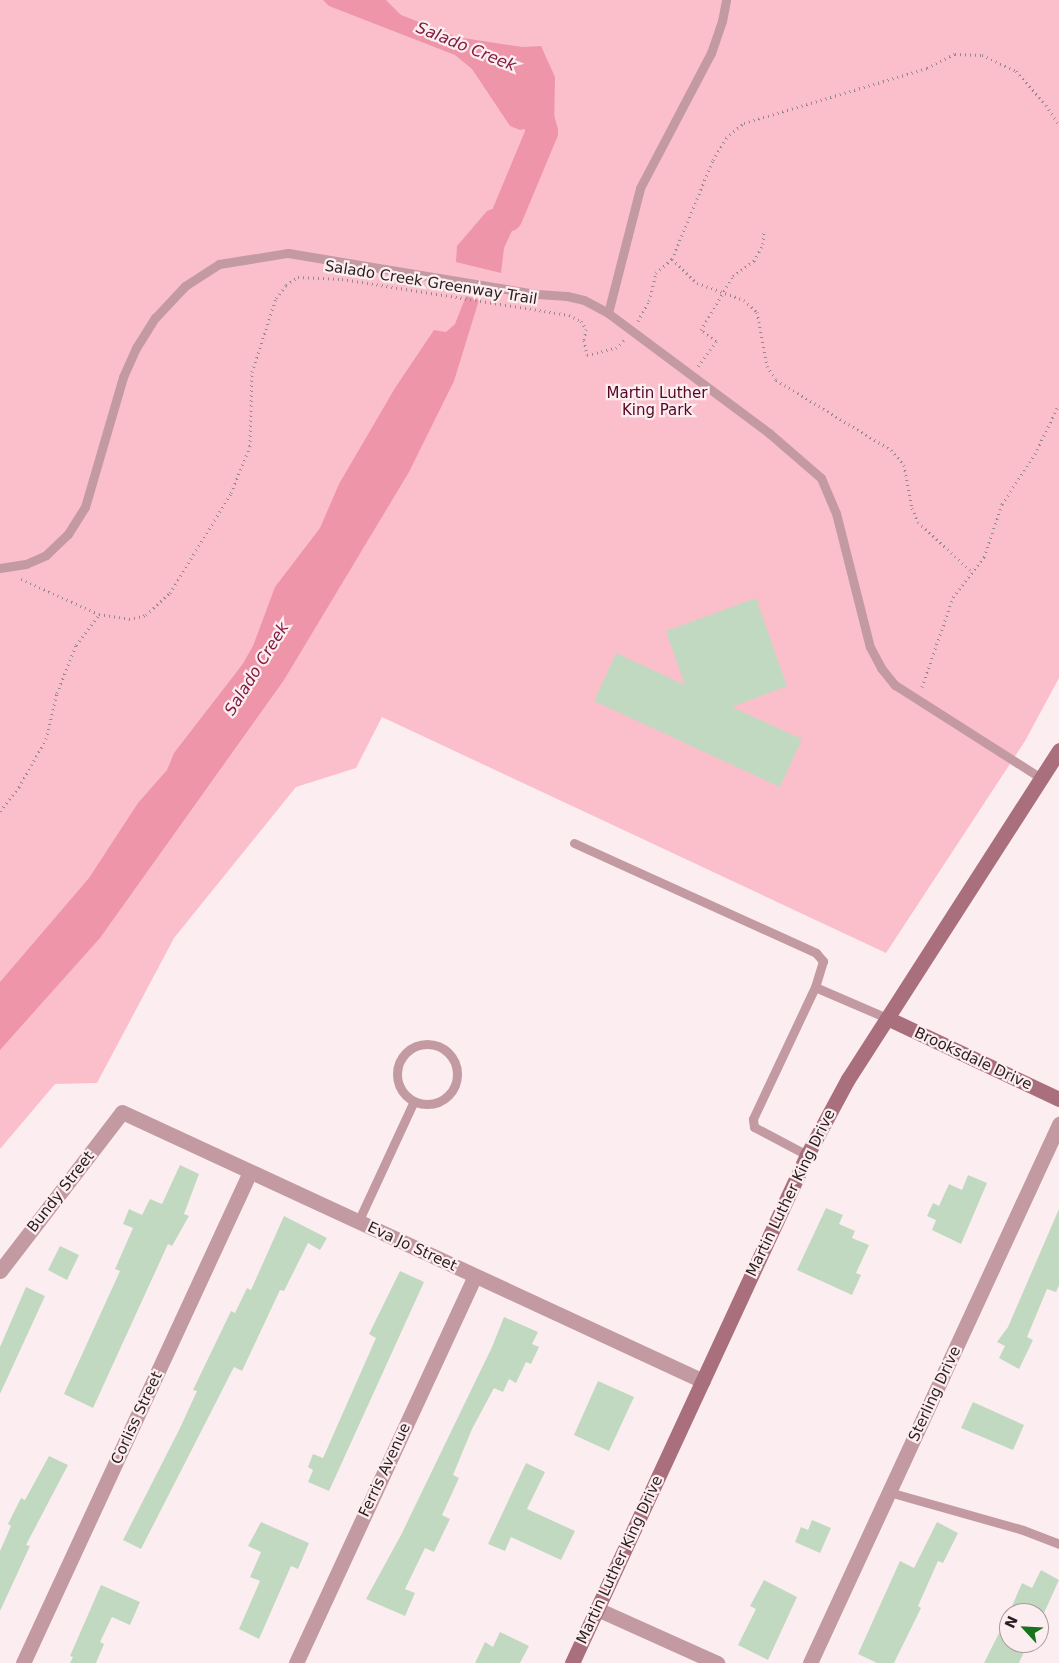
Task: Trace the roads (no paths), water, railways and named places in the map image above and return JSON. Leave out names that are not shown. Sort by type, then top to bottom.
[{"type":"main road","name":"Martin Luther King Drive","points":[[572,1663],[807,1155],[848,1079],[1059,750]]},
{"type":"main road","name":"Brooksdale Drive","points":[[887,1018],[1059,1100]]},
{"type":"street","name":"Eva Jo Street","points":[[122,1112],[703,1381]]},
{"type":"street","name":"Bundy Street","points":[[0,1271],[122,1112]]},
{"type":"street","name":"Sterling Drive","points":[[810,1663],[1059,1124]]},
{"type":"street","name":"Corliss Street","points":[[23,1663],[250,1172]]},
{"type":"street","name":"Ferris Avenue","points":[[296,1663],[475,1276]]},
{"type":"street","points":[[597,1609],[717,1663]]},
{"type":"lane","points":[[608,313],[640,188],[711,53],[722,22],[726,0]]},
{"type":"lane","points":[[0,568],[26,564],[46,555],[68,534],[85,507],[123,377],[136,348],[155,318],[185,286],[219,264],[288,253],[536,294],[584,300],[608,313],[692,375],[800,457],[821,478],[836,512],[870,647],[881,668],[895,685],[1041,778]]},
{"type":"lane","points":[[574,843],[816,953],[823,961],[815,987],[753,1119],[754,1127],[807,1155]]},
{"type":"lane","points":[[815,987],[887,1018]]},
{"type":"lane","points":[[422,1044],[442,1047],[455,1063],[457,1072],[451,1092],[434,1103],[414,1101],[400,1088],[397,1079],[399,1060],[413,1047],[422,1044]]},
{"type":"lane","points":[[358,1222],[414,1101]]},
{"type":"lane","points":[[889,1492],[1024,1530],[1059,1544]]},
{"type":"water","points":[[323,0],[386,0],[401,15],[457,37],[522,47],[541,46],[555,77],[554,130],[541,168],[504,248],[501,273],[456,262],[457,246],[487,211],[506,204],[533,160],[539,146],[537,126],[520,130],[510,126],[472,69],[455,55],[329,6]]},
{"type":"water","points":[[466,296],[479,300],[454,381],[409,472],[284,680],[100,938],[0,1050],[0,982],[89,878],[138,803],[167,770],[174,753],[242,665],[253,646],[275,587],[320,528],[339,484],[395,388],[434,330],[446,332],[455,324]]},
{"type":"waterway","name":"Salado Creek","points":[[507,216],[542,132],[533,98]]},
{"type":"park label","name":"Martin Luther King Park","points":[[657,402]]}]
